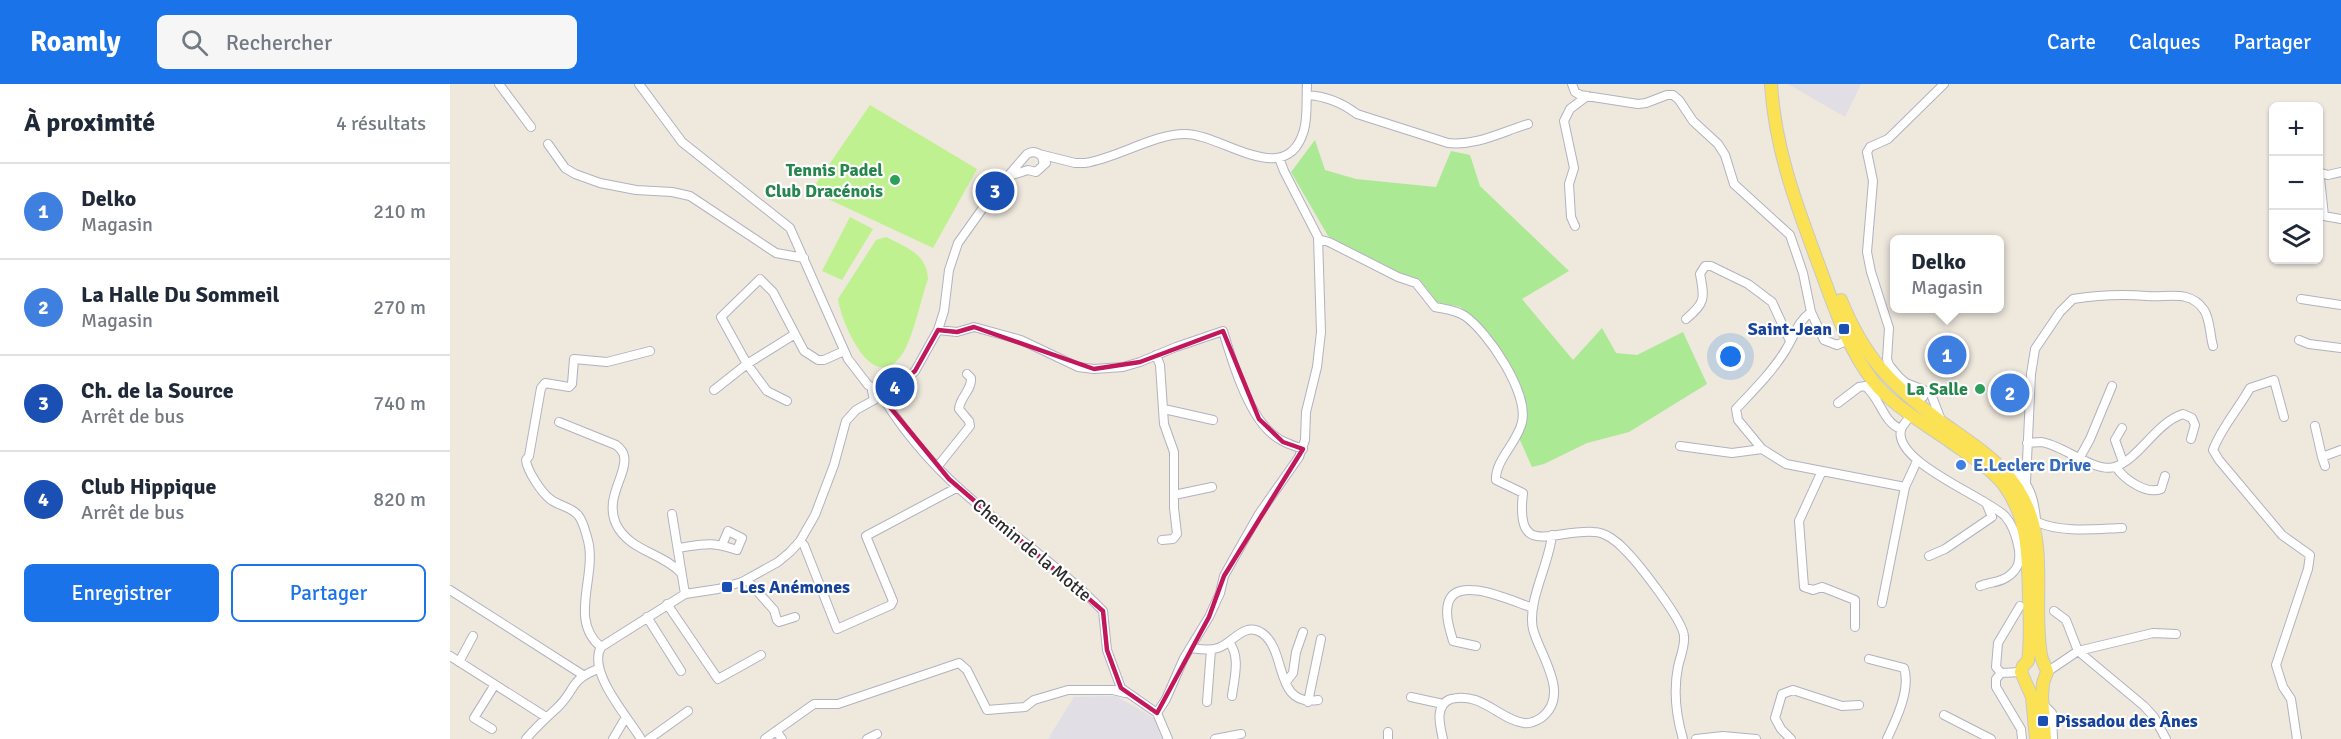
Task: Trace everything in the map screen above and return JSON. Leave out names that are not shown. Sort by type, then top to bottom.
[{"type":"main road","points":[[1771,84],[1778,146],[1804,226],[1848,340],[1863,368],[1875,384],[1911,415],[1987,468],[2003,485],[2016,505],[2026,539],[2029,564],[2025,667],[2027,684],[2032,697],[2036,739]]},
{"type":"main road","points":[[1779,84],[1786,144],[1813,224],[1856,335],[1872,361],[1890,380],[1913,401],[1986,452],[2007,473],[2024,500],[2035,536],[2038,561],[2040,644],[2045,673],[2042,703],[2045,739]]},
{"type":"main road","points":[[2025,667],[2034,660],[2045,673]]},
{"type":"main road","points":[[2027,684],[2032,686],[2045,673]]},
{"type":"street","points":[[499,84],[531,127]]},
{"type":"street","points":[[639,84],[682,142],[790,228],[844,351],[857,371],[873,388]]},
{"type":"street","points":[[641,739],[598,669],[598,652],[601,647],[685,594],[718,589],[747,580],[778,562],[800,541],[814,515],[834,465],[846,421],[856,410],[874,400],[885,401],[890,391],[905,382],[915,371],[938,330],[944,311],[949,270],[958,243],[976,216],[1025,157],[1033,152],[1075,163],[1095,162],[1168,137],[1184,134],[1202,135],[1261,159],[1279,158],[1300,141],[1305,128],[1307,84]]},
{"type":"street","points":[[1572,84],[1575,92],[1587,96],[1638,104],[1666,95],[1673,95],[1679,100],[1693,122],[1718,144],[1725,155],[1734,184],[1790,235],[1803,273],[1811,312],[1824,340],[1837,345],[1848,340]]},
{"type":"street","points":[[1941,422],[1931,394],[1906,383],[1889,365],[1887,359],[1889,328],[1867,252],[1873,182],[1867,152],[1870,147],[1888,139],[1944,84]]},
{"type":"street","points":[[1306,94],[1328,97],[1357,114],[1448,143],[1462,145],[1484,140],[1528,124]]},
{"type":"street","points":[[1575,226],[1571,217],[1569,184],[1574,168],[1564,121],[1570,109],[1587,96]]},
{"type":"street","points":[[548,144],[565,168],[575,174],[600,183],[636,190],[672,192],[690,196],[776,253],[804,258]]},
{"type":"street","points":[[1039,154],[1043,159],[1043,165]]},
{"type":"street","points":[[1025,157],[1024,163],[1028,170]]},
{"type":"street","points":[[1156,713],[1166,699],[1173,678],[1209,617],[1220,593],[1224,576],[1258,514],[1303,449],[1306,412],[1317,367],[1321,332],[1318,239],[1312,222],[1279,158]]},
{"type":"street","points":[[1010,175],[1028,170],[1036,171],[1057,159]]},
{"type":"street","points":[[2323,175],[2341,172]]},
{"type":"street","points":[[2323,216],[2341,219]]},
{"type":"street","points":[[1318,239],[1329,242],[1398,277],[1416,283],[1435,307],[1460,313],[1477,326],[1507,368],[1515,383],[1523,412],[1517,436],[1498,470],[1496,480],[1523,493],[1522,522],[1527,533],[1552,535],[1596,532],[1604,534],[1626,551],[1680,623],[1684,645],[1675,687],[1678,721],[1683,739]]},
{"type":"street","points":[[1686,319],[1702,303],[1704,296],[1700,274],[1702,269],[1705,266],[1712,266],[1748,284],[1772,302],[1790,341]]},
{"type":"street","points":[[787,401],[767,391],[747,364],[721,317],[760,279],[773,292],[804,351],[818,360],[824,360],[844,351]]},
{"type":"street","points":[[2026,482],[2035,349],[2060,312],[2073,299],[2132,294],[2149,297],[2176,294],[2193,300],[2205,310],[2213,346]]},
{"type":"street","points":[[2301,299],[2341,305]]},
{"type":"street","points":[[1811,312],[1802,319],[1785,351],[1765,377],[1736,409],[1738,420],[1761,449],[1786,464],[1905,487]]},
{"type":"street","points":[[938,330],[957,332],[974,327],[1021,340],[1078,367],[1094,369],[1124,367],[1223,331],[1237,374],[1258,419],[1270,433],[1283,442],[1303,449]]},
{"type":"street","points":[[714,390],[747,364],[795,334]]},
{"type":"street","points":[[2300,340],[2309,344],[2341,348]]},
{"type":"street","points":[[601,647],[586,627],[585,601],[591,562],[590,547],[579,516],[573,510],[549,499],[531,476],[526,460],[529,456],[541,388],[545,383],[569,387],[572,384],[574,359],[607,362],[650,351]]},
{"type":"street","points":[[1156,355],[1160,366],[1164,424],[1174,452],[1177,534],[1173,539],[1162,540]]},
{"type":"street","points":[[938,466],[970,426],[969,421],[959,409],[959,404],[972,384],[972,378],[968,374]]},
{"type":"street","points":[[2284,417],[2274,380],[2250,388],[2238,411],[2217,439],[2213,450],[2218,460],[2282,535],[2310,555],[2308,569],[2276,665],[2283,687],[2291,699],[2297,739]]},
{"type":"street","points":[[873,388],[884,385],[890,391]]},
{"type":"street","points":[[1838,403],[1859,387],[1865,386],[1870,390],[1890,422],[1901,429]]},
{"type":"street","points":[[2079,459],[2112,386]]},
{"type":"street","points":[[873,388],[874,400]]},
{"type":"street","points":[[1913,401],[1923,397],[1926,391]]},
{"type":"street","name":"Chemin de la Motte","points":[[885,401],[907,433],[958,487],[1057,568],[1103,611],[1107,650],[1117,680],[1125,693]]},
{"type":"street","points":[[1164,409],[1213,420]]},
{"type":"street","points":[[2027,443],[2041,442],[2079,459],[2108,468],[2120,465],[2172,418],[2183,414],[2192,418],[2195,425],[2191,439]]},
{"type":"street","points":[[1911,415],[1900,434],[1907,449],[1917,461],[1949,482],[1985,501],[2007,518],[2013,528],[2019,549],[2019,561],[2015,571],[2009,577],[1980,586]]},
{"type":"street","points":[[559,422],[616,445],[622,451],[625,458],[614,493],[613,512],[616,524],[629,541],[675,566],[681,573]]},
{"type":"street","points":[[2315,426],[2325,466]]},
{"type":"street","points":[[2122,428],[2115,440],[2123,477],[2152,491],[2161,489],[2165,476]]},
{"type":"street","points":[[1680,446],[1732,453],[1761,449]]},
{"type":"street","points":[[2322,457],[2341,450]]},
{"type":"street","points":[[1882,603],[1905,487],[1917,461]]},
{"type":"street","points":[[1822,471],[1799,521],[1805,572],[1803,583],[1804,587],[1812,590],[1822,587],[1855,600],[1856,627]]},
{"type":"street","points":[[2007,473],[2016,471],[2026,482],[2034,499],[2037,522],[2035,536]]},
{"type":"street","points":[[800,541],[804,545],[837,629],[891,605],[893,601],[866,536],[958,487]]},
{"type":"street","points":[[1174,495],[1212,487]]},
{"type":"street","points":[[1929,556],[1945,549],[1992,517],[1993,513],[1985,501]]},
{"type":"street","points":[[672,514],[685,594]]},
{"type":"street","points":[[2037,522],[2073,529],[2122,528]]},
{"type":"street","points":[[1411,697],[1443,704],[1458,698],[1473,699],[1523,723],[1534,722],[1543,716],[1550,707],[1553,679],[1533,631],[1533,608],[1550,551],[1552,535]]},
{"type":"street","points":[[678,548],[715,543],[722,545]]},
{"type":"street","points":[[747,580],[774,610],[779,622],[795,617]]},
{"type":"street","points":[[1476,646],[1453,641],[1448,604],[1452,595],[1461,589],[1473,589],[1533,608]]},
{"type":"street","points":[[450,590],[583,675]]},
{"type":"street","points":[[667,604],[718,679],[761,655]]},
{"type":"street","points":[[2001,673],[1996,667],[1995,657],[1998,643],[2020,606]]},
{"type":"street","points":[[2054,611],[2066,620],[2078,651],[2144,706],[2154,717],[2166,739]]},
{"type":"street","points":[[647,617],[681,671]]},
{"type":"street","points":[[1190,648],[1211,650],[1229,642],[1244,631],[1255,629],[1263,633],[1270,641],[1289,692],[1296,699],[1308,702],[1318,700]]},
{"type":"street","points":[[1286,682],[1293,673],[1296,652],[1303,632]]},
{"type":"street","points":[[2045,673],[2062,664],[2078,651],[2153,633],[2176,634]]},
{"type":"street","points":[[459,662],[473,636]]},
{"type":"street","points":[[1308,702],[1321,639]]},
{"type":"street","points":[[1229,642],[1234,649],[1236,663],[1232,696]]},
{"type":"street","points":[[1207,702],[1211,650]]},
{"type":"street","points":[[450,656],[546,717]]},
{"type":"street","points":[[1869,659],[1904,668],[1907,675],[1904,691],[1887,739]]},
{"type":"street","points":[[765,739],[814,704],[838,704],[959,663],[968,670],[987,710],[1025,706],[1034,700],[1068,690],[1113,690],[1125,693],[1156,713],[1168,739]]},
{"type":"street","points":[[2022,739],[2021,729],[1996,687],[1996,679],[2001,673],[2025,667]]},
{"type":"street","points":[[526,739],[558,707],[575,682],[583,675],[598,669]]},
{"type":"street","points":[[492,729],[474,718],[494,686]]},
{"type":"street","points":[[1791,739],[1781,729],[1775,718],[1782,694],[1787,691],[1793,690],[1842,706],[1858,705]]},
{"type":"street","points":[[2042,703],[2052,713],[2053,739]]},
{"type":"street","points":[[1443,704],[1440,711],[1440,728],[1443,739]]},
{"type":"street","points":[[649,739],[688,711]]},
{"type":"street","points":[[1944,715],[1991,739]]},
{"type":"street","points":[[613,739],[626,717]]},
{"type":"street","points":[[776,731],[782,739]]},
{"type":"street","points":[[867,739],[877,734]]},
{"type":"street","points":[[1215,739],[1241,734]]},
{"type":"street","points":[[1696,739],[1723,736],[1756,739]]},
{"type":"highlighted area","points":[[974,327],[1094,369],[1140,362],[1223,331],[1259,419],[1283,442],[1303,449],[1224,576],[1209,617],[1157,713],[1121,688],[1107,650],[1103,611],[949,479],[885,401],[890,391],[915,371],[938,330],[957,332]]},
{"type":"shaded area","points":[[1788,84],[1861,84],[1845,117]]},
{"type":"shaded area","points":[[1116,696],[1154,718],[1162,739],[1048,739],[1074,697]]},
{"type":"green space","name":"Tennis Padel Club Dracénois","points":[[870,105],[977,169],[933,248],[811,191]]},
{"type":"green space","points":[[1315,140],[1325,170],[1356,179],[1436,187],[1451,151],[1470,155],[1480,186],[1569,271],[1522,299],[1573,360],[1602,328],[1616,353],[1637,355],[1683,332],[1707,384],[1629,432],[1587,443],[1544,464],[1532,467],[1519,438],[1526,415],[1510,366],[1482,325],[1460,307],[1437,302],[1419,279],[1400,273],[1328,236],[1291,172]]},
{"type":"green space","points":[[850,217],[873,229],[842,280],[822,271]]},
{"type":"green space","points":[[886,237],[920,257],[927,270],[928,279],[904,351],[889,366],[878,367],[868,361],[851,337],[838,299],[876,240]]},
{"type":"place","name":"Tennis Padel Club Dracénois","points":[[895,180]]},
{"type":"place","name":"Ch. de la Source","points":[[995,191]]},
{"type":"place","name":"Saint-Jean","points":[[1844,329]]},
{"type":"place","name":"Delko","points":[[1947,355]]},
{"type":"place","name":"Club Hippique","points":[[895,387]]},
{"type":"place","name":"La Salle","points":[[1980,389]]},
{"type":"place","name":"La Halle Du Sommeil","points":[[2010,393]]},
{"type":"place","name":"E.Leclerc Drive","points":[[1961,465]]},
{"type":"place","name":"Les Anémones","points":[[727,587]]},
{"type":"place","name":"Pissadou des Ânes","points":[[2043,721]]}]
